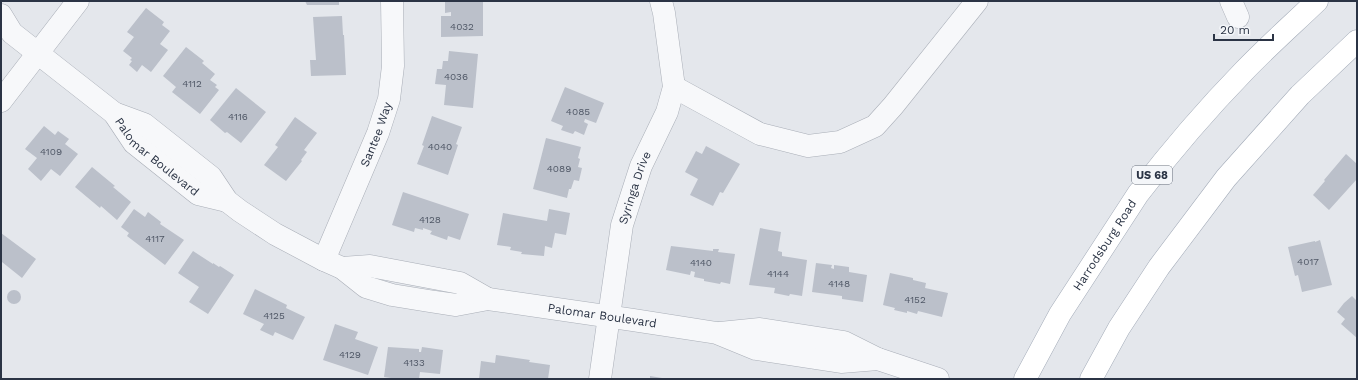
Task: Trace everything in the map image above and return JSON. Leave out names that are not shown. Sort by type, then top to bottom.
[{"type":"main road","name":"Harrodsburg Road","points":[[1025,379],[1060,314],[1152,175],[1180,140],[1244,71],[1317,1]]},
{"type":"main road","points":[[1091,379],[1119,328],[1159,267],[1226,178],[1300,95],[1357,41]]},
{"type":"street","points":[[1,101],[78,1]]},
{"type":"street","name":"Santee Way","points":[[333,264],[389,99],[393,66],[392,1]]},
{"type":"street","name":"Syringa Drive","points":[[600,379],[622,225],[641,166],[667,112],[674,87],[664,12],[661,1]]},
{"type":"street","points":[[674,87],[760,134],[808,146],[840,142],[875,126],[978,1]]},
{"type":"street","name":"Palomar Boulevard","points":[[1,15],[7,32],[114,113],[144,124],[211,177],[227,201],[240,211],[275,234],[333,264],[370,266],[460,283],[488,299],[717,333],[760,329],[844,342],[878,359],[938,379]]},
{"type":"building","points":[[305,1],[339,1],[339,5],[307,5]]},
{"type":"building","points":[[445,1],[483,1],[483,36],[441,37],[441,16],[451,16],[451,12],[445,13]]},
{"type":"building","points":[[146,8],[164,22],[162,25],[170,31],[160,44],[168,50],[151,72],[142,65],[137,72],[129,65],[132,58],[123,51],[134,37],[127,32]]},
{"type":"building","points":[[342,16],[346,75],[311,76],[310,60],[316,60],[313,17]]},
{"type":"building","points":[[186,47],[204,61],[202,63],[215,74],[210,80],[217,85],[215,87],[219,90],[200,114],[172,92],[176,87],[163,76]]},
{"type":"building","points":[[449,51],[478,54],[473,108],[444,105],[446,85],[435,84],[437,69],[442,69],[443,61],[448,61]]},
{"type":"building","points":[[565,87],[604,103],[596,123],[585,119],[584,122],[588,124],[584,135],[575,131],[573,134],[561,130],[563,126],[551,121]]},
{"type":"building","points":[[236,88],[266,112],[241,143],[227,132],[225,133],[210,120]]},
{"type":"building","points":[[432,116],[462,127],[448,175],[417,164],[424,146],[422,145]]},
{"type":"building","points":[[295,117],[317,133],[304,150],[307,152],[301,160],[302,161],[286,181],[264,165],[278,147],[275,145]]},
{"type":"building","points":[[44,126],[55,135],[58,131],[69,139],[65,144],[78,154],[60,176],[51,169],[41,181],[28,169],[37,158],[25,149]]},
{"type":"building","points":[[546,138],[581,147],[578,158],[580,159],[578,167],[582,168],[579,181],[574,180],[571,189],[569,189],[567,198],[533,189]]},
{"type":"building","points":[[706,146],[740,164],[723,193],[720,192],[713,206],[690,195],[698,179],[685,172],[696,151],[702,154]]},
{"type":"building","points":[[1346,154],[1357,164],[1357,179],[1329,210],[1313,195]]},
{"type":"building","points":[[92,167],[115,186],[113,187],[131,202],[117,220],[75,187]]},
{"type":"building","points":[[403,192],[469,214],[460,240],[448,236],[447,240],[430,234],[432,231],[423,228],[423,230],[415,228],[414,232],[392,225]]},
{"type":"building","points":[[134,209],[145,217],[148,212],[161,222],[160,224],[184,240],[165,265],[127,236],[129,233],[121,227]]},
{"type":"building","points":[[549,209],[570,213],[566,235],[555,233],[552,248],[545,246],[544,256],[521,254],[522,252],[510,250],[511,247],[497,245],[503,213],[547,221]]},
{"type":"building","points":[[760,228],[781,232],[778,251],[782,252],[782,256],[807,260],[802,296],[790,294],[789,296],[774,293],[775,288],[749,285]]},
{"type":"building","points":[[1,233],[36,259],[22,278],[2,262],[1,264]]},
{"type":"building","points":[[1320,240],[1332,285],[1302,292],[1298,275],[1295,276],[1288,247]]},
{"type":"building","points":[[671,246],[713,251],[713,249],[719,249],[718,252],[735,254],[730,284],[704,281],[704,279],[694,277],[695,272],[691,271],[690,275],[666,270]]},
{"type":"building","points":[[193,251],[234,275],[208,314],[189,302],[199,287],[178,273]]},
{"type":"building","points":[[816,263],[832,265],[831,268],[834,269],[834,265],[849,267],[849,272],[867,275],[863,302],[842,299],[842,296],[812,292]]},
{"type":"building","points":[[890,273],[913,278],[913,280],[926,283],[925,288],[948,293],[942,317],[918,311],[917,314],[907,311],[907,313],[894,310],[895,308],[883,305]]},
{"type":"building","points":[[255,289],[287,305],[286,308],[305,317],[293,340],[275,332],[273,336],[260,330],[264,324],[243,314]]},
{"type":"building","points":[[11,290],[17,290],[21,294],[21,300],[17,304],[11,304],[7,300],[7,294]]},
{"type":"building","points":[[1352,296],[1357,301],[1357,338],[1341,324],[1345,319],[1337,312]]},
{"type":"building","points":[[335,324],[358,332],[355,339],[378,347],[368,375],[323,360]]},
{"type":"building","points":[[388,347],[419,349],[419,352],[421,352],[422,347],[443,350],[440,374],[420,372],[419,379],[384,377]]},
{"type":"building","points":[[496,355],[530,360],[529,362],[550,365],[548,379],[479,379],[481,361],[495,363]]},
{"type":"building","points":[[650,376],[662,378],[662,379],[650,379]]}]
